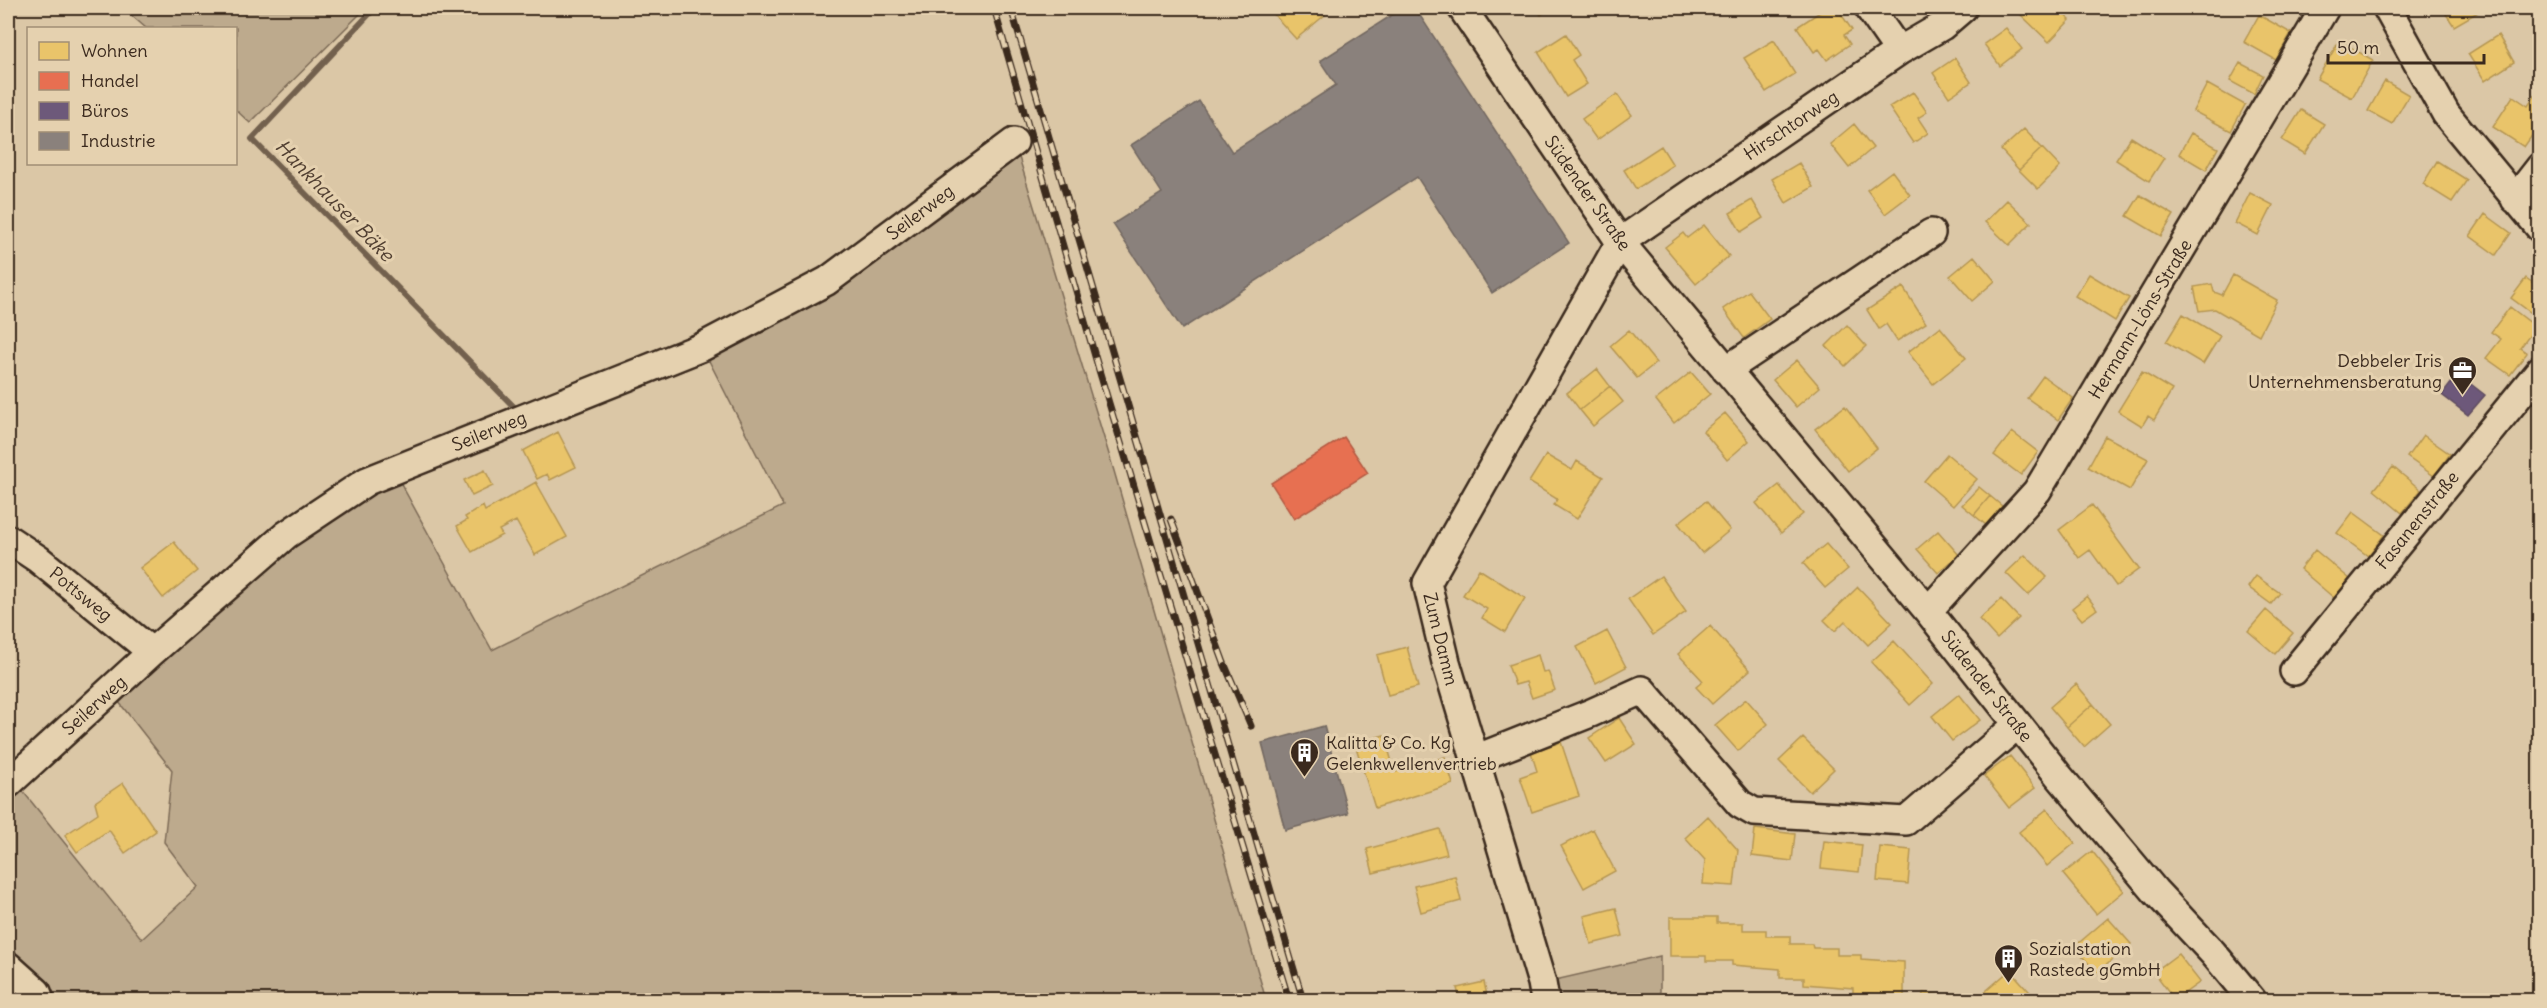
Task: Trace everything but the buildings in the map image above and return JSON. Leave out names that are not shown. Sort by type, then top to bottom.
[{"type":"street","name":"Südender Straße","points":[[1462,8],[1620,242],[1928,611],[2017,725],[2155,891],[2252,1000]]},
{"type":"street","points":[[1869,8],[1899,51]]},
{"type":"street","name":"Hirschtorweg","points":[[1620,242],[1899,51],[1942,26],[1963,8]]},
{"type":"street","name":"Hermann-Löns-Straße","points":[[1928,611],[2037,491],[2325,8]]},
{"type":"street","points":[[2387,8],[2446,114],[2540,228]]},
{"type":"street","name":"Seilerweg","points":[[8,784],[152,652],[286,535],[366,481],[702,347],[750,323],[827,281],[1014,142]]},
{"type":"street","points":[[2515,199],[2540,167]]},
{"type":"street","points":[[1726,369],[1930,233]]},
{"type":"street","name":"Zum Damm","points":[[1545,1000],[1542,983],[1446,662],[1427,583],[1620,242]]},
{"type":"street","name":"Fasanenstraße","points":[[2294,670],[2540,370]]},
{"type":"street","name":"Pottsweg","points":[[8,539],[38,559],[152,652]]},
{"type":"street","points":[[1475,759],[1642,690],[1740,804],[1754,812],[1906,821],[2017,725]]},
{"type":"street","points":[[8,966],[36,992],[40,1000]]},
{"type":"shaded area","points":[[123,8],[366,8],[250,123],[237,111],[237,27],[145,27]]},
{"type":"shaded area","points":[[1015,144],[1114,471],[1266,1000],[51,1000],[8,958],[8,794],[17,784],[142,939],[198,887],[164,842],[172,770],[115,697],[286,535],[393,469],[492,650],[783,506],[702,347]]},
{"type":"shaded area","points":[[1660,956],[1660,1000],[1545,1000],[1542,983]]},
{"type":"shaded area","points":[[8,980],[25,1000],[8,1000]]},
{"type":"waterway","name":"Hankhauser Bäke","points":[[375,8],[252,139],[520,413]]},
{"type":"railway","points":[[994,8],[1099,370],[1289,1000]]},
{"type":"railway","points":[[1011,8],[1303,1000]]},
{"type":"railway","points":[[1171,519],[1224,663],[1251,726]]},
{"type":"place","name":"Debbeler Iris Unternehmensberatung","points":[[2463,396]]},
{"type":"place","name":"Kalitta & Co. Kg Gelenkwellenvertrieb","points":[[1305,778]]},
{"type":"place","name":"Sozialstation Rastede gGmbH","points":[[2008,984]]}]
